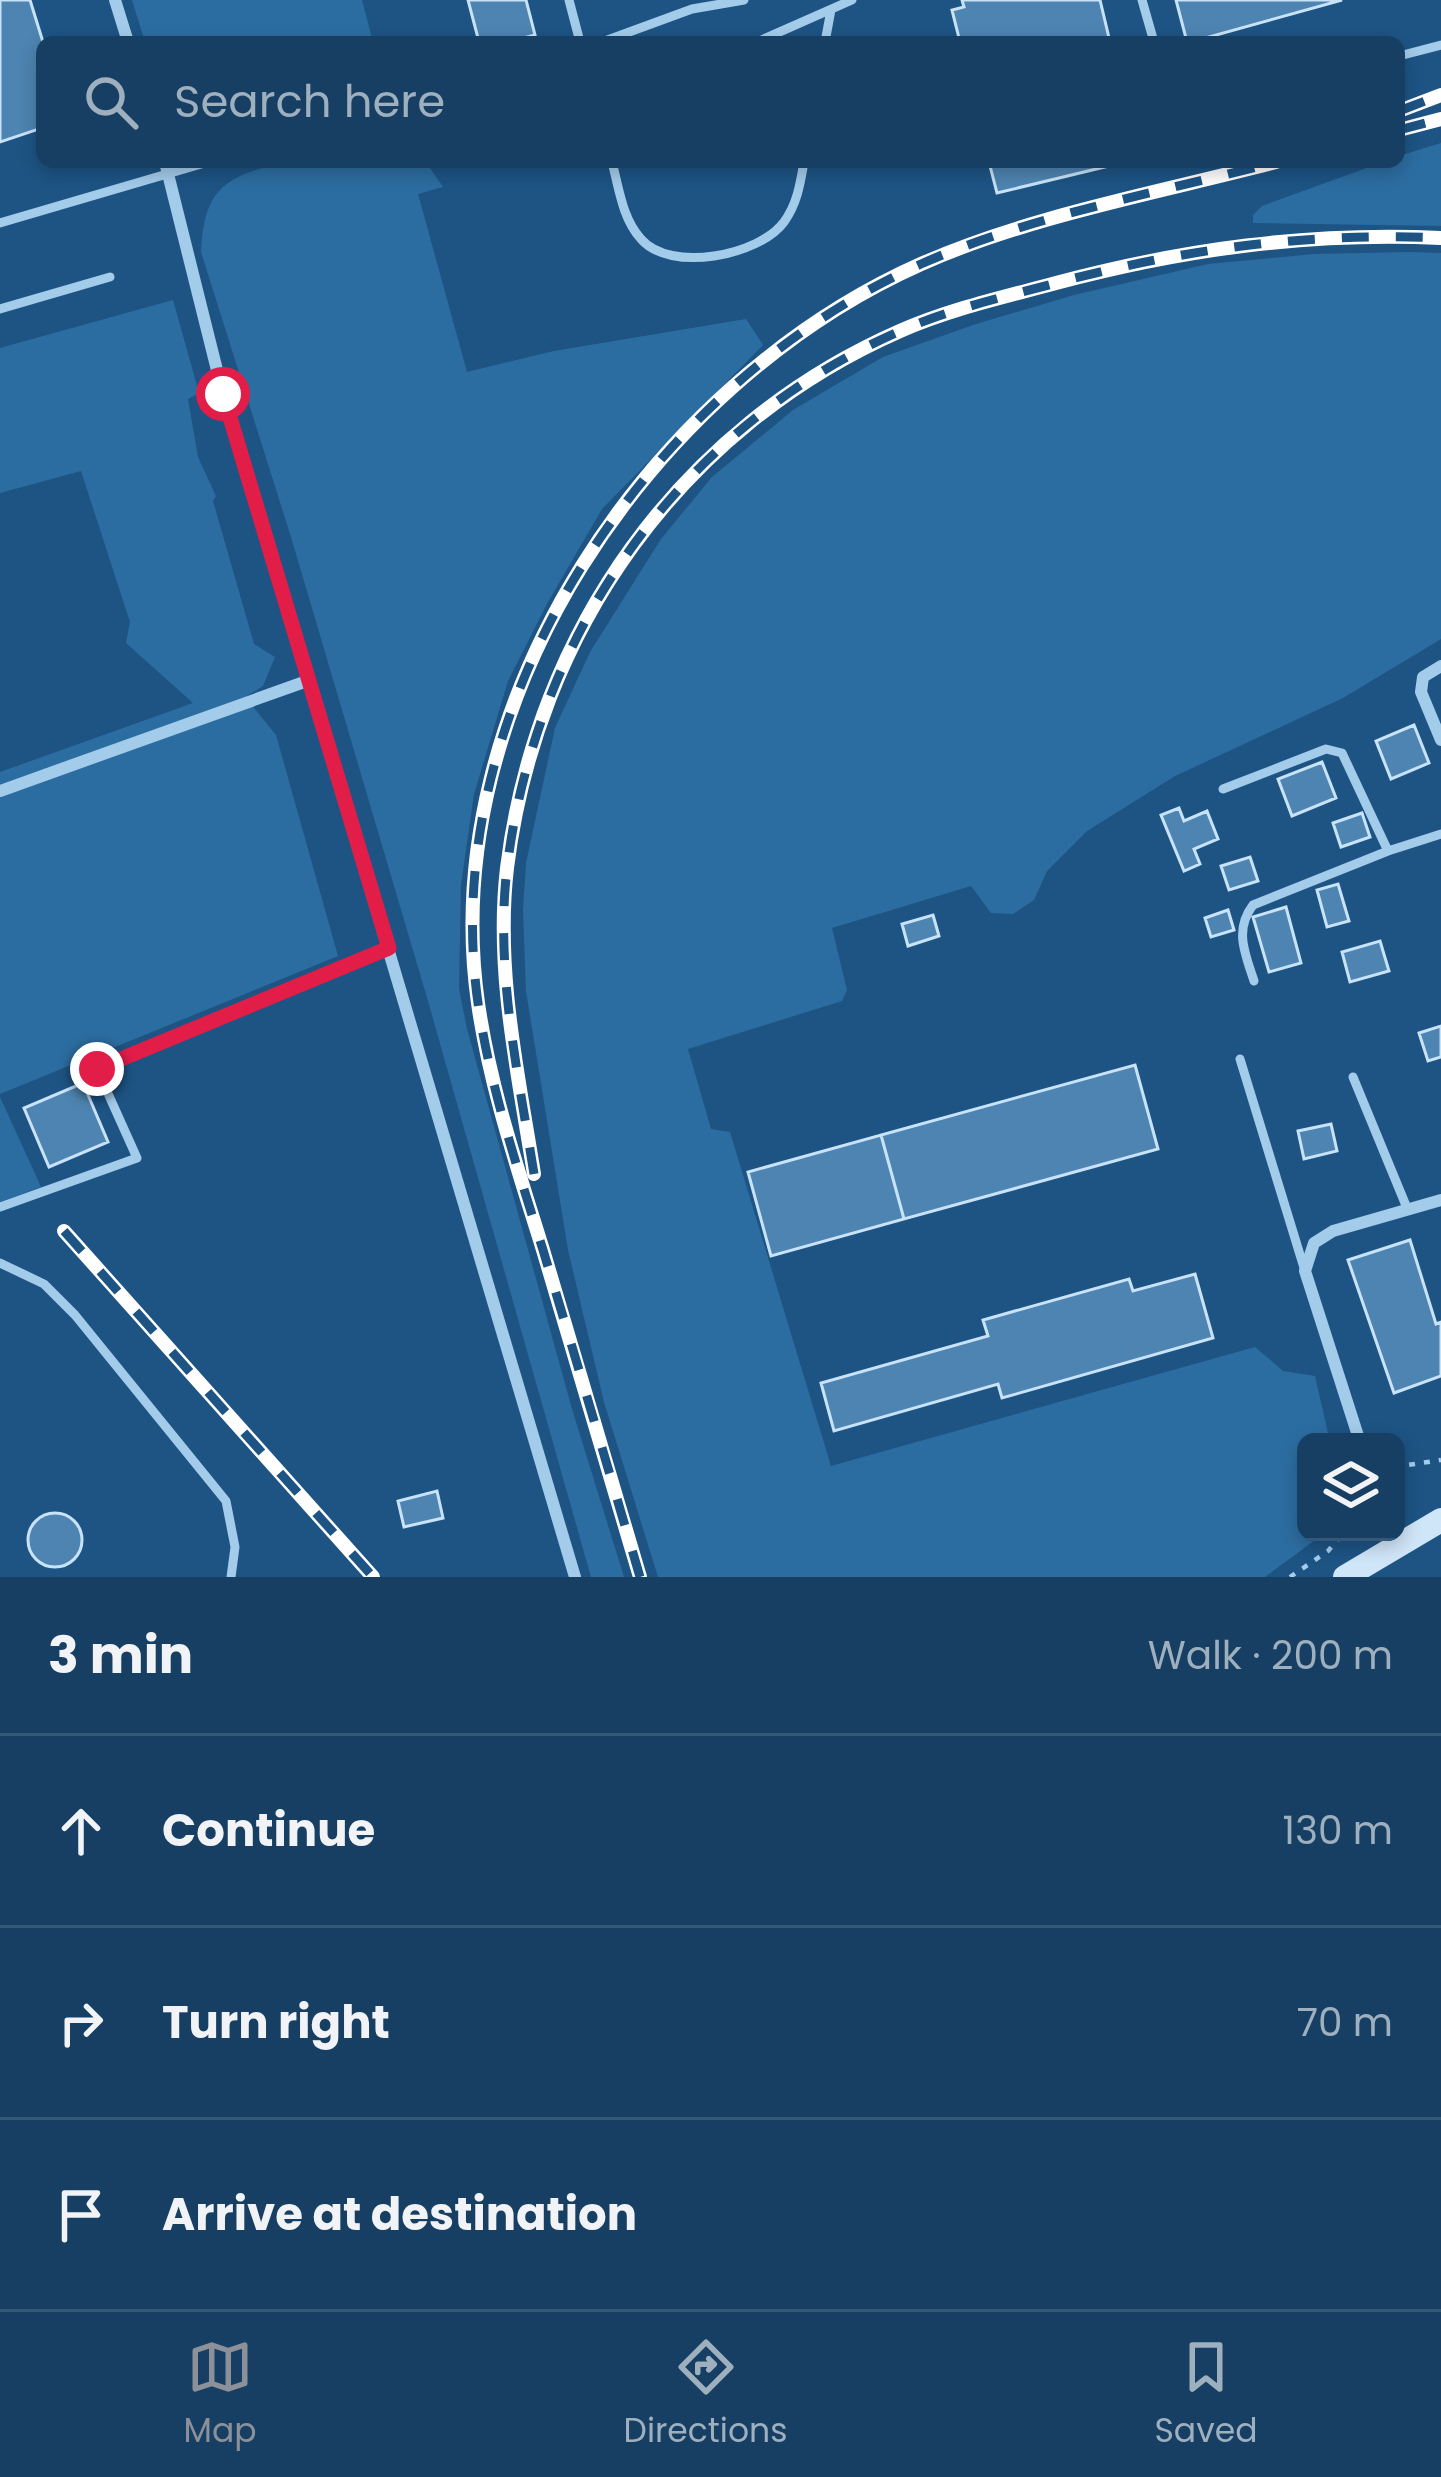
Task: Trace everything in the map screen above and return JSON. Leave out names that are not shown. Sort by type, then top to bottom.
[{"type":"street","points":[[115,0],[126,36]]},
{"type":"street","points":[[166,168],[223,394],[575,1577]]},
{"type":"street","points":[[1441,667],[1423,677],[1421,692],[1441,740]]},
{"type":"street","points":[[0,791],[307,681]]},
{"type":"street","points":[[1357,1433],[1305,1271],[1314,1243],[1333,1231],[1441,1200]]},
{"type":"street","points":[[1405,1535],[1441,1520]]},
{"type":"street","points":[[1345,1577],[1394,1541]]},
{"type":"lane","points":[[568,0],[578,36]]},
{"type":"lane","points":[[618,36],[692,8],[744,0]]},
{"type":"lane","points":[[771,36],[852,0]]},
{"type":"lane","points":[[1142,0],[1152,36]]},
{"type":"lane","points":[[826,36],[831,10]]},
{"type":"lane","points":[[1405,54],[1441,45]]},
{"type":"lane","points":[[0,223],[163,168]]},
{"type":"lane","points":[[614,168],[627,220],[644,244],[675,257],[713,258],[747,247],[780,228],[797,200],[803,168]]},
{"type":"lane","points":[[0,309],[110,277]]},
{"type":"lane","points":[[1223,789],[1326,749],[1342,753],[1388,851]]},
{"type":"lane","points":[[1254,981],[1241,940],[1242,919],[1253,905],[1441,834]]},
{"type":"lane","points":[[0,1207],[136,1158],[97,1069],[389,948]]},
{"type":"lane","points":[[1240,1059],[1305,1271]]},
{"type":"lane","points":[[1353,1077],[1407,1208]]},
{"type":"lane","points":[[0,1263],[44,1284],[75,1315],[226,1501],[236,1547],[231,1577]]},
{"type":"path","points":[[1405,1467],[1441,1460]]},
{"type":"path","points":[[1290,1577],[1336,1541]]},
{"type":"shaded area","points":[[132,0],[362,0],[371,36],[143,36]]},
{"type":"shaded area","points":[[1441,143],[1441,226],[1253,223],[1253,215],[1262,206],[1366,168],[1405,168],[1405,154]]},
{"type":"shaded area","points":[[265,168],[430,168],[443,187],[418,194],[467,372],[554,351],[746,319],[763,345],[602,509],[548,602],[508,681],[474,794],[461,885],[459,989],[467,1029],[572,1409],[624,1577],[591,1577],[428,1001],[201,252],[213,198],[249,172]]},
{"type":"shaded area","points":[[1441,253],[1441,639],[1343,698],[1175,776],[1087,831],[1047,871],[1034,900],[1013,914],[991,913],[971,886],[832,928],[847,990],[842,1001],[688,1049],[711,1129],[730,1132],[831,1466],[1255,1347],[1283,1371],[1315,1376],[1328,1433],[1297,1433],[1297,1541],[1314,1541],[1265,1577],[658,1577],[604,1402],[568,1250],[526,991],[526,863],[555,728],[590,652],[661,539],[712,477],[793,410],[883,357],[1074,295],[1208,264],[1314,254]]},
{"type":"shaded area","points":[[173,300],[199,393],[188,399],[198,457],[216,496],[213,501],[254,644],[275,657],[263,686],[245,697],[276,735],[338,956],[0,1094],[0,772],[193,703],[126,643],[130,622],[81,471],[0,493],[0,348]]},
{"type":"shaded area","points":[[0,1097],[41,1187],[0,1202]]},
{"type":"building","points":[[0,0],[30,0],[41,36],[36,36],[36,130],[0,142]]},
{"type":"building","points":[[468,0],[526,0],[535,35],[477,36]]},
{"type":"building","points":[[962,0],[1100,0],[1109,36],[958,36],[952,10],[964,7]]},
{"type":"building","points":[[1176,0],[1342,0],[1213,36],[1185,36]]},
{"type":"building","points":[[991,168],[1100,168],[997,193]]},
{"type":"building","points":[[1414,725],[1429,763],[1391,779],[1376,741]]},
{"type":"building","points":[[1322,762],[1336,798],[1292,816],[1278,779]]},
{"type":"building","points":[[1179,808],[1184,821],[1207,811],[1218,839],[1194,849],[1200,864],[1184,871],[1161,815]]},
{"type":"building","points":[[1362,813],[1370,837],[1341,847],[1333,823]]},
{"type":"building","points":[[1250,857],[1258,881],[1229,890],[1221,866]]},
{"type":"building","points":[[1338,884],[1349,921],[1327,927],[1317,890]]},
{"type":"building","points":[[1286,907],[1301,963],[1269,972],[1253,917]]},
{"type":"building","points":[[1228,910],[1234,930],[1211,937],[1205,918]]},
{"type":"building","points":[[933,915],[939,936],[908,946],[902,924]]},
{"type":"building","points":[[1380,941],[1389,971],[1350,982],[1342,952]]},
{"type":"building","points":[[1441,1026],[1441,1057],[1428,1061],[1419,1033]]},
{"type":"building","points":[[1135,1065],[1158,1149],[904,1219],[881,1135]]},
{"type":"building","points":[[83,1083],[108,1142],[49,1167],[24,1108]]},
{"type":"building","points":[[1331,1124],[1337,1151],[1304,1159],[1298,1131]]},
{"type":"building","points":[[881,1135],[904,1219],[771,1256],[748,1172]]},
{"type":"building","points":[[1410,1240],[1436,1324],[1441,1322],[1441,1376],[1394,1393],[1348,1260]]},
{"type":"building","points":[[1195,1274],[1213,1338],[1002,1398],[998,1384],[834,1431],[821,1383],[988,1336],[983,1320],[1129,1279],[1133,1291]]},
{"type":"building","points":[[437,1491],[443,1518],[404,1527],[398,1501]]},
{"type":"building","points":[[55,1513],[74,1521],[82,1540],[74,1559],[55,1567],[36,1559],[28,1540],[36,1521]]},
{"type":"railway","points":[[1405,109],[1441,95]]},
{"type":"railway","points":[[1405,128],[1441,119]]},
{"type":"railway","points":[[640,1577],[506,1128],[478,1003],[474,890],[491,777],[528,669],[582,566],[651,471],[732,388],[823,318],[921,264],[963,247],[1096,206],[1251,168]]},
{"type":"railway","points":[[534,1174],[510,1021],[504,945],[507,868],[523,781],[550,698],[586,619],[632,547],[687,481],[750,422],[821,372],[900,331],[958,310],[1104,271],[1199,252],[1343,238],[1441,238]]},
{"type":"railway","points":[[64,1231],[373,1577]]},
{"type":"route","points":[[97,1069],[389,948],[223,394]]}]
